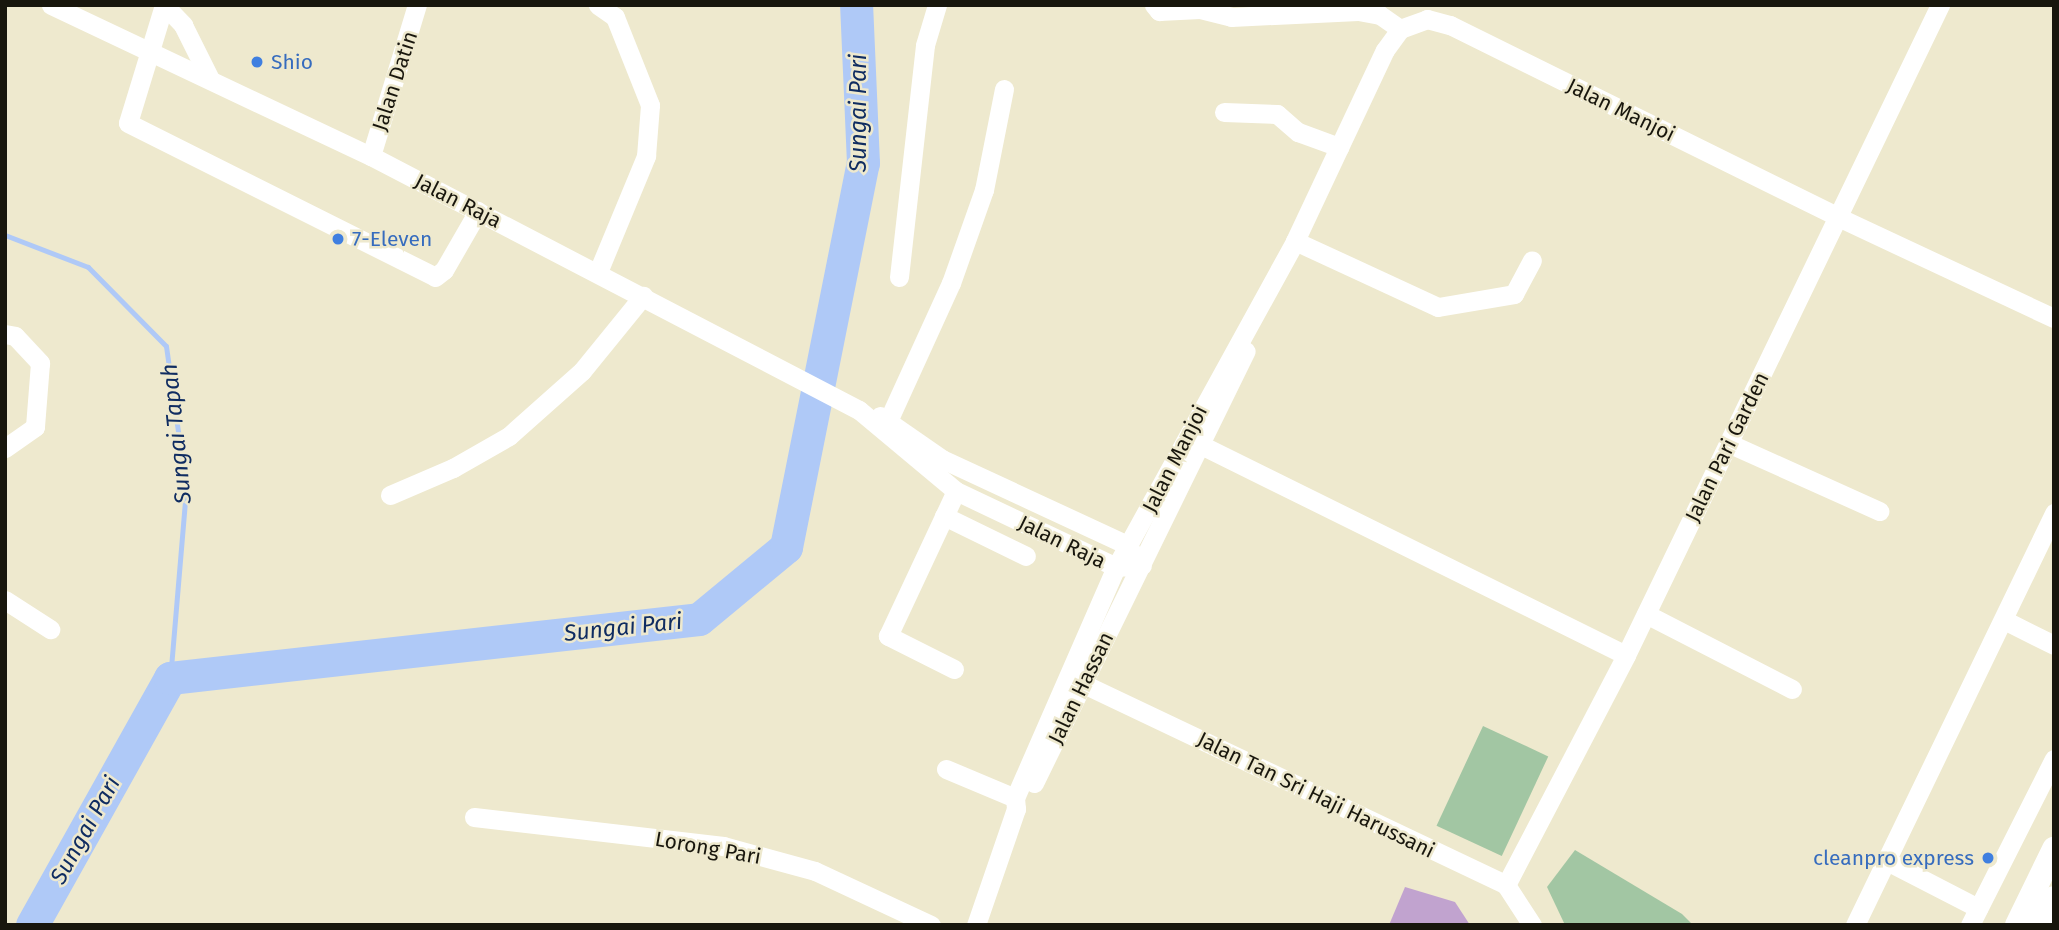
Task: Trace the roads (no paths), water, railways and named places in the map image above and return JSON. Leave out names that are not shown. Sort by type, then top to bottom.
[{"type":"main road","points":[[2017,925],[2054,849]]},
{"type":"main road","points":[[2040,925],[2054,898]]},
{"type":"street","name":"Jalan Raja","points":[[51,5],[149,49],[370,156],[598,272],[859,410],[888,421],[942,459],[1127,545],[1142,565]]},
{"type":"street","points":[[210,79],[183,25],[164,5],[128,123],[435,276],[444,270],[478,211]]},
{"type":"street","name":"Jalan Datin","points":[[370,156],[417,5]]},
{"type":"street","points":[[598,5],[615,17],[650,105],[646,156],[598,272]]},
{"type":"street","points":[[899,277],[925,45],[937,5]]},
{"type":"street","points":[[1154,5],[1159,11],[1200,9],[1231,17],[1358,11],[1380,15],[1400,29]]},
{"type":"street","name":"Jalan Pari Garden","points":[[1506,885],[1626,655],[1940,5]]},
{"type":"street","name":"Jalan Manjoi","points":[[1116,567],[1295,240],[1385,50],[1400,29],[1428,12],[1838,217],[2054,318]]},
{"type":"street","points":[[888,421],[951,283],[984,190],[1004,89]]},
{"type":"street","points":[[1224,112],[1277,114],[1298,132],[1339,147]]},
{"type":"street","points":[[1295,240],[1438,307],[1514,294],[1532,260]]},
{"type":"street","name":"Jalan Manjoi","points":[[1142,565],[1295,251],[1295,240]]},
{"type":"street","points":[[390,495],[453,468],[509,436],[582,371],[643,296]]},
{"type":"street","points":[[5,334],[15,337],[40,363],[35,427],[5,448]]},
{"type":"street","name":"Jalan Raja","points":[[859,410],[956,491],[1116,567],[1142,565]]},
{"type":"street","points":[[1728,443],[1879,511]]},
{"type":"street","points":[[1199,444],[1626,655]]},
{"type":"street","points":[[954,670],[888,636],[956,491]]},
{"type":"street","points":[[1856,925],[2054,513]]},
{"type":"street","points":[[944,516],[1026,556]]},
{"type":"street","name":"Jalan Hassan","points":[[1075,680],[1142,565]]},
{"type":"street","name":"Jalan Hassan","points":[[976,925],[1015,803],[1025,801],[1075,680],[1116,567]]},
{"type":"street","points":[[5,600],[50,629]]},
{"type":"street","points":[[1646,614],[1792,689]]},
{"type":"street","points":[[2004,620],[2054,645]]},
{"type":"street","name":"Jalan Tan Sri Haji Harussani","points":[[1075,680],[1506,885]]},
{"type":"street","points":[[1885,860],[1974,917],[2054,759]]},
{"type":"street","points":[[946,769],[1015,803]]},
{"type":"street","name":"Lorong Pari","points":[[474,817],[723,846],[815,871],[931,925]]},
{"type":"street","points":[[1506,885],[1532,925]]},
{"type":"waterway","name":"Sungai Pari","points":[[32,925],[170,678],[699,619],[786,547],[863,163],[856,5]]},
{"type":"waterway","name":"Sungai Tapah","points":[[5,235],[88,267],[166,346],[186,489],[170,678]]},
{"type":"place","name":"Shio","points":[[257,62]]},
{"type":"place","name":"7-Eleven","points":[[338,239]]},
{"type":"place","name":"cleanpro express","points":[[1988,858]]}]
